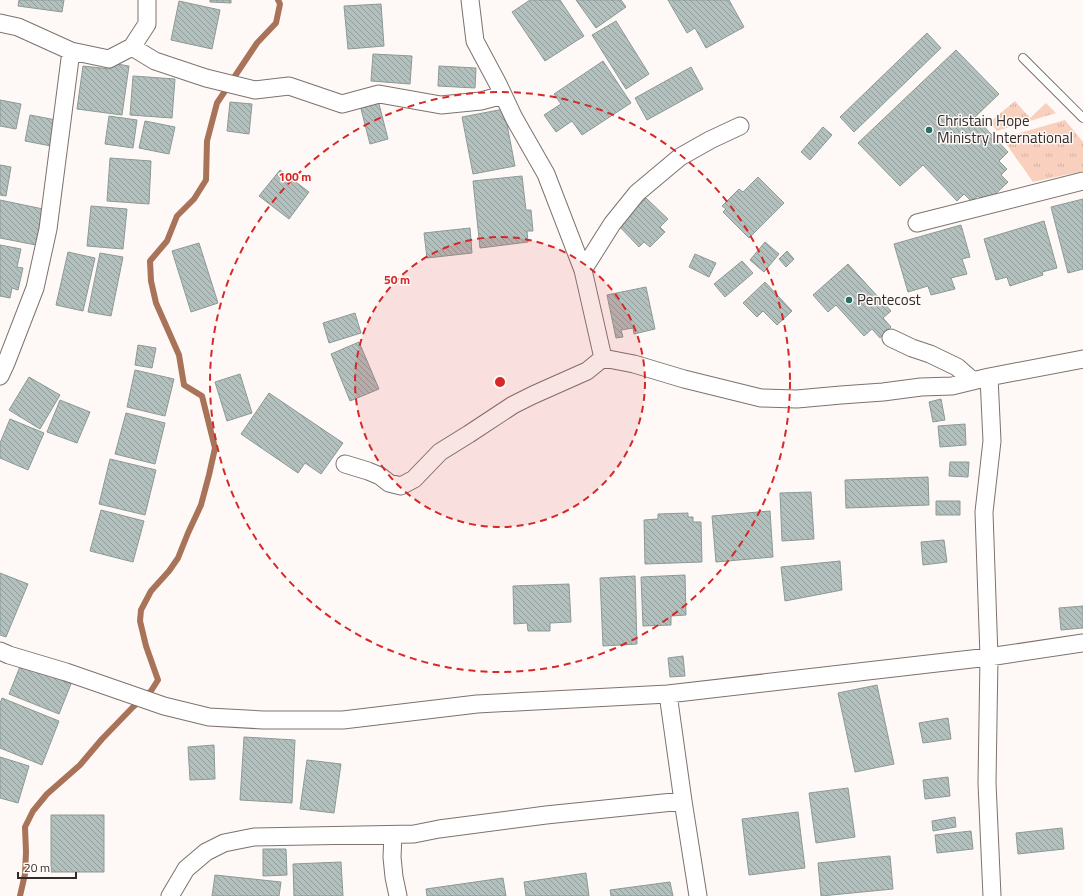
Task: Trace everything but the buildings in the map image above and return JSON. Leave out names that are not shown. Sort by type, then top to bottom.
[{"type":"street","points":[[0,23],[18,27],[71,51],[109,59],[132,47],[147,24],[147,0]]},
{"type":"street","points":[[470,0],[476,41],[504,95],[514,118],[546,174],[583,270],[603,358]]},
{"type":"street","points":[[132,47],[155,60],[206,78],[255,90],[289,86],[342,104],[379,94],[441,105],[481,101],[504,95]]},
{"type":"street","points":[[0,376],[35,288],[48,229],[71,51]]},
{"type":"street","points":[[583,270],[612,224],[637,193],[680,156],[740,126]]},
{"type":"street","points":[[917,223],[1083,181]]},
{"type":"street","points":[[891,338],[912,348],[930,354],[956,367],[972,381]]},
{"type":"street","points":[[603,358],[634,364],[684,379],[761,398],[797,399],[883,392],[921,387],[952,386],[989,377],[1083,359]]},
{"type":"street","points":[[345,464],[368,471],[389,482],[401,486],[414,479],[440,452],[513,405],[587,371],[603,358]]},
{"type":"street","points":[[989,377],[992,442],[984,512],[989,657],[987,783],[992,896]]},
{"type":"street","points":[[0,651],[164,706],[209,716],[263,720],[343,720],[477,704],[668,694],[989,657],[1083,642]]},
{"type":"street","points":[[668,694],[698,896]]},
{"type":"street","points":[[170,896],[186,869],[206,852],[224,843],[254,837],[414,834],[438,829],[546,815],[683,801]]},
{"type":"street","points":[[393,835],[393,870],[398,896]]},
{"type":"lane","points":[[1022,58],[1083,118]]},
{"type":"green space","points":[[1015,101],[1030,118],[1046,103],[1056,113],[997,131],[990,122]]},
{"type":"green space","points":[[1065,120],[1083,142],[1083,171],[1033,182],[1002,138]]},
{"type":"waterway","points":[[20,896],[25,874],[25,827],[33,811],[47,794],[80,765],[102,739],[151,691],[158,680],[146,646],[140,621],[141,610],[151,591],[169,571],[178,558],[201,505],[215,448],[202,396],[184,385],[179,355],[156,303],[151,281],[150,261],[167,241],[177,216],[194,199],[206,180],[207,141],[217,103],[257,43],[276,23],[280,4],[278,0]]},
{"type":"place","name":"Christain Hope Ministry International","points":[[929,130]]},
{"type":"place","name":"Pentecost","points":[[849,300]]}]
